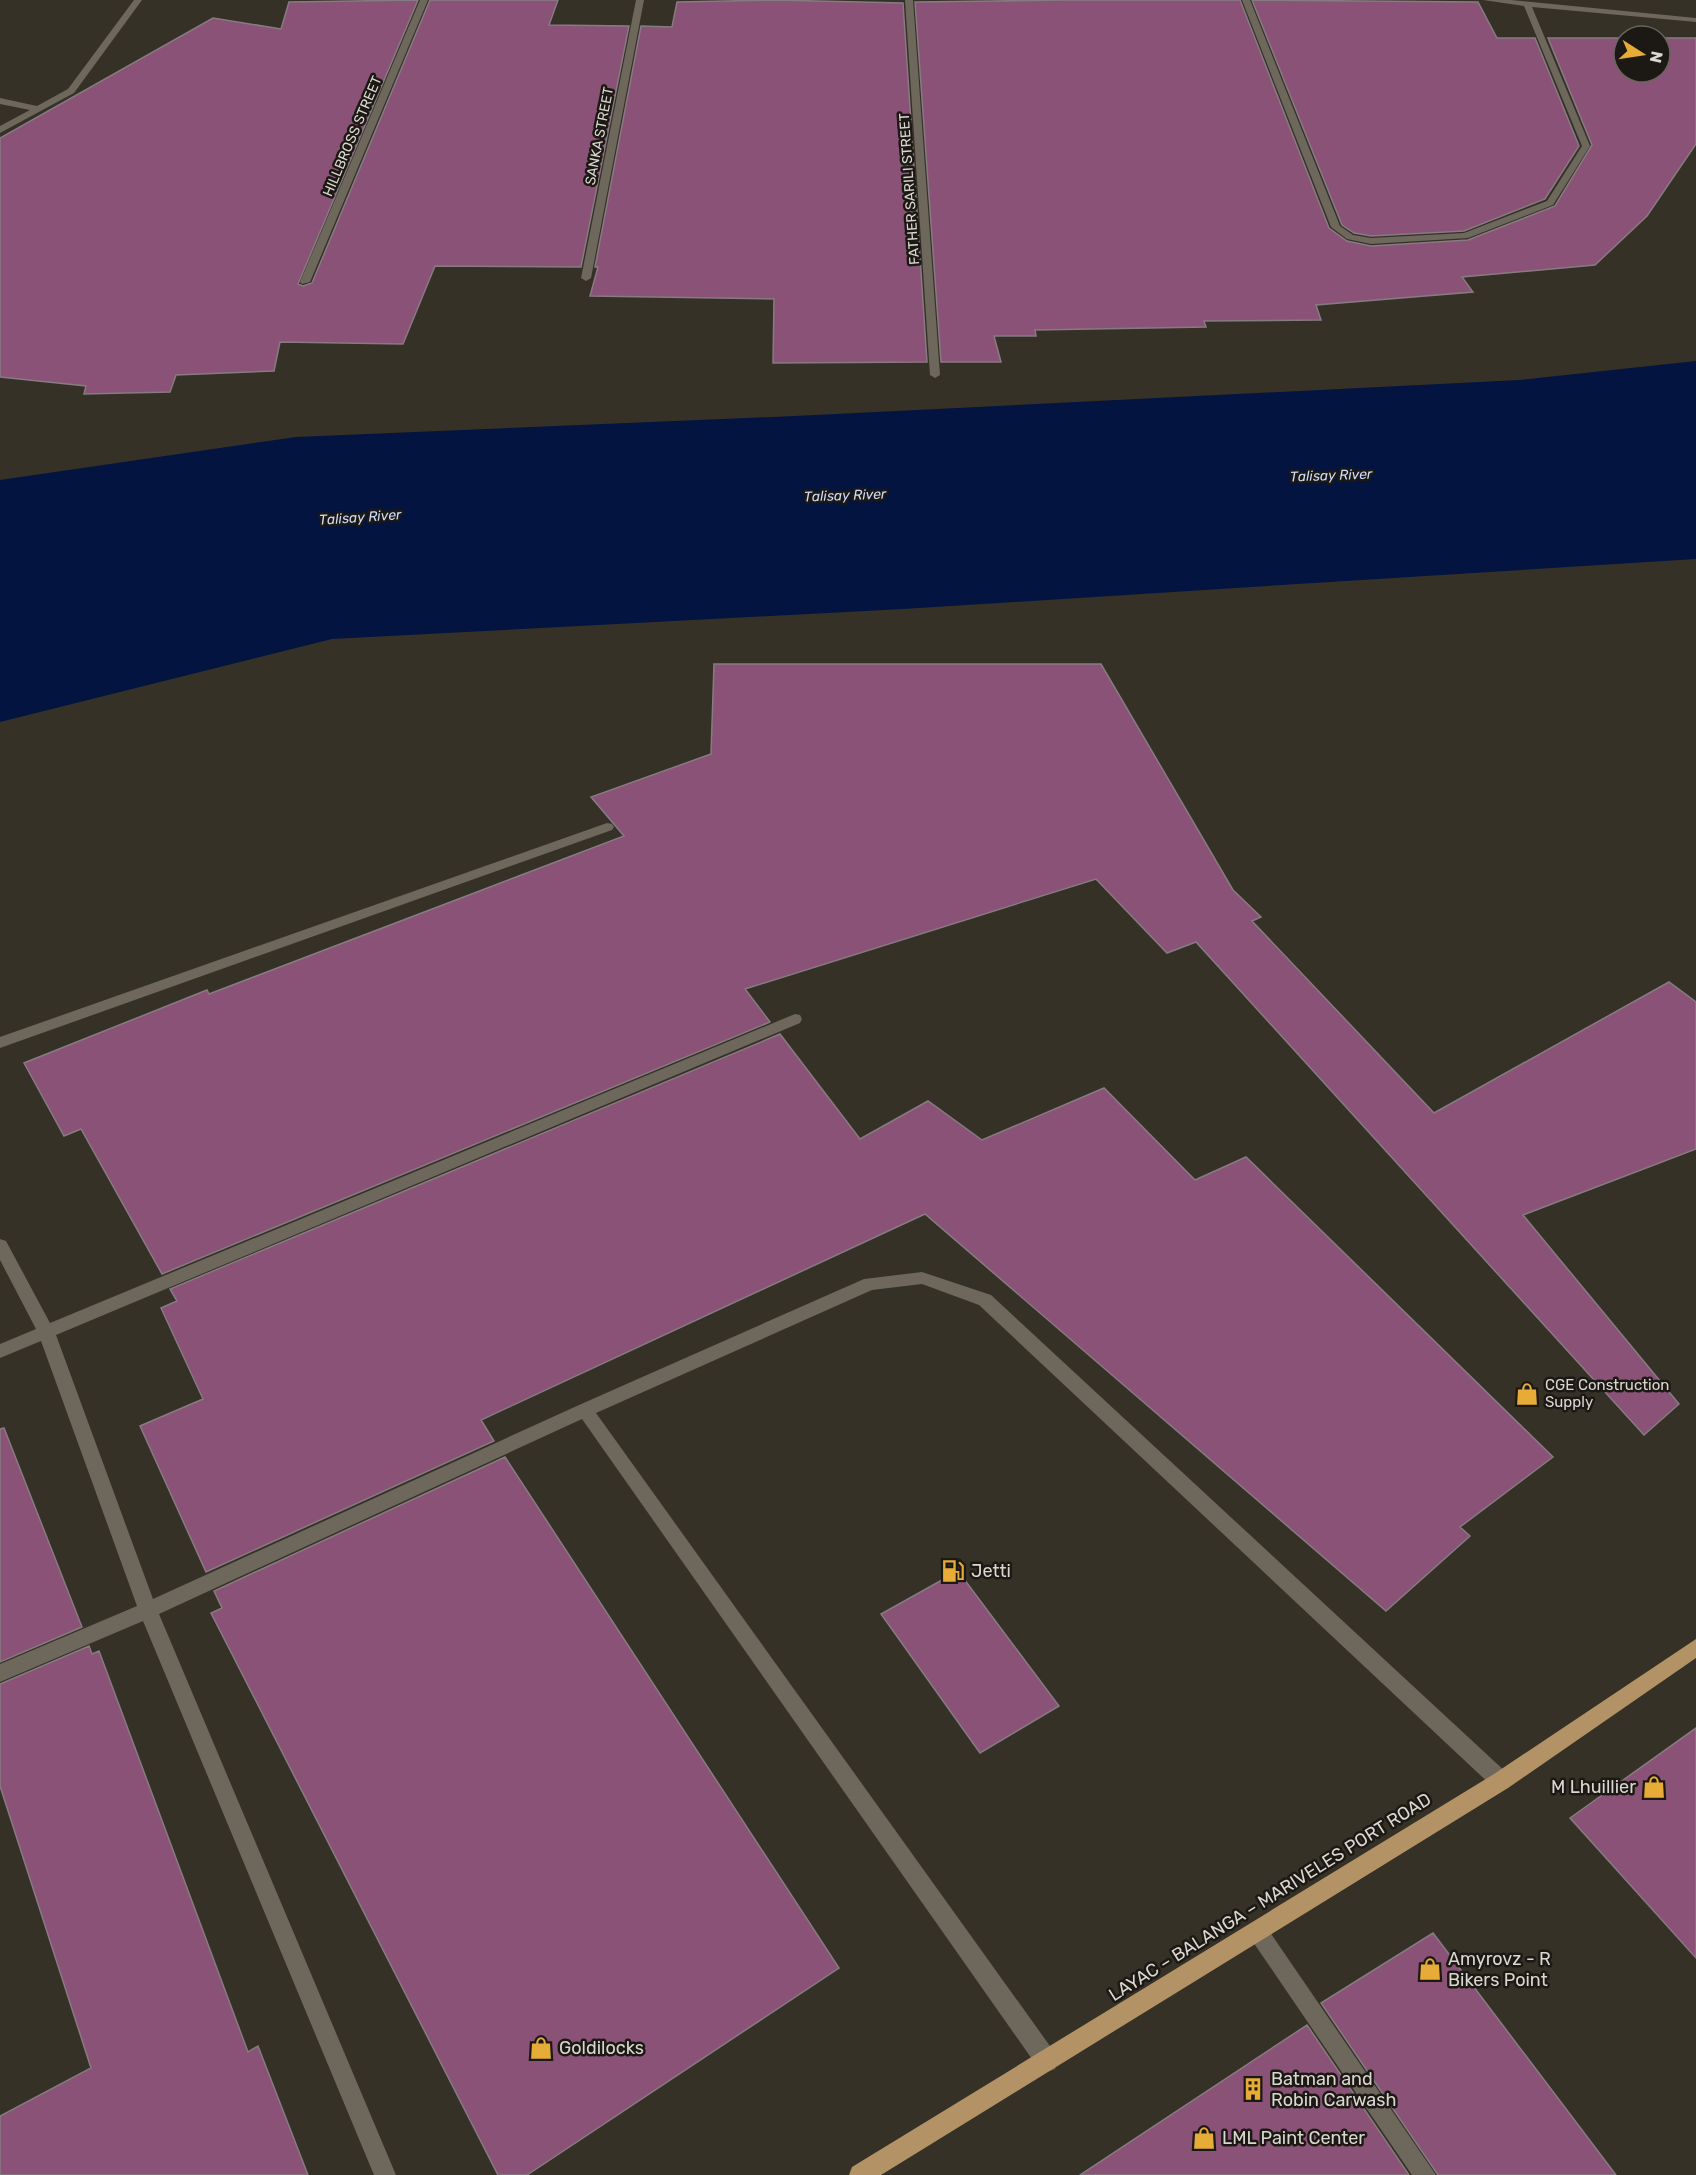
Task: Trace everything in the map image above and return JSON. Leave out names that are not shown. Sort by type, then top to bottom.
[{"type":"main road","name":"LAYAC – BALANGA – MARIVELES PORT ROAD","points":[[860,2175],[1502,1781],[1696,1647]]},
{"type":"street","points":[[0,130],[71,91],[138,0]]},
{"type":"street","name":"HILLBROSS STREET","points":[[305,282],[424,0]]},
{"type":"street","name":"SANKA STREET","points":[[586,278],[640,0]]},
{"type":"street","name":"FATHER SARILI STREET","points":[[909,0],[935,375]]},
{"type":"street","points":[[1246,0],[1335,227],[1350,237],[1371,241],[1465,236],[1550,203],[1586,146],[1527,4]]},
{"type":"street","points":[[1487,0],[1655,12],[1696,20]]},
{"type":"street","points":[[0,102],[37,109]]},
{"type":"street","points":[[0,1043],[607,827]]},
{"type":"street","points":[[0,1351],[795,1019]]},
{"type":"street","points":[[0,1245],[46,1331],[148,1610],[385,2175]]},
{"type":"street","points":[[0,1673],[148,1610],[585,1410],[870,1284],[922,1278],[985,1300],[1502,1781]]},
{"type":"street","points":[[585,1410],[1047,2061]]},
{"type":"street","points":[[1258,1932],[1425,2175]]},
{"type":"water","name":"Talisay River","points":[[1696,361],[1696,559],[903,609],[332,639],[0,722],[0,480],[296,437],[795,416],[1519,380]]},
{"type":"building","points":[[418,0],[298,284],[303,286],[312,283],[430,0],[558,0],[549,25],[629,26],[581,267],[435,266],[403,344],[280,342],[274,371],[176,375],[170,392],[84,394],[86,386],[0,377],[0,138],[213,18],[281,29],[289,2]]},
{"type":"building","points":[[775,0],[903,3],[927,362],[773,363],[774,299],[590,296],[598,267],[595,267],[641,26],[672,27],[677,2]]},
{"type":"building","points":[[1240,0],[1329,228],[1347,241],[1371,246],[1468,240],[1555,206],[1592,145],[1548,38],[1612,38],[1612,84],[1672,84],[1672,38],[1696,38],[1696,144],[1647,216],[1595,265],[1462,277],[1473,292],[1316,305],[1321,320],[1204,321],[1206,327],[1035,330],[1036,336],[994,336],[1001,362],[941,362],[915,2]]},
{"type":"building","points":[[1252,0],[1478,2],[1497,38],[1535,38],[1579,146],[1545,199],[1464,231],[1371,236],[1354,233],[1342,225]]},
{"type":"building","points":[[714,664],[1101,664],[1233,890],[1261,917],[1252,921],[1434,1113],[1669,982],[1696,1002],[1696,1149],[1523,1215],[1679,1404],[1644,1435],[1196,942],[1167,953],[1096,879],[745,989],[770,1022],[162,1274],[81,1129],[64,1136],[24,1063],[207,990],[209,994],[624,836],[591,797],[711,754]]},
{"type":"building","points":[[780,1034],[860,1139],[928,1101],[982,1140],[1104,1088],[1195,1180],[1246,1157],[1553,1457],[1460,1527],[1470,1536],[1386,1611],[925,1214],[481,1420],[494,1441],[206,1572],[140,1426],[203,1399],[161,1308],[177,1301],[170,1289]]},
{"type":"building","points":[[4,1428],[82,1627],[0,1662],[0,1429]]},
{"type":"building","points":[[505,1457],[839,1968],[527,2175],[498,2175],[211,1613],[222,1608],[214,1591]]},
{"type":"building","points":[[958,1571],[1059,1706],[980,1753],[881,1614]]},
{"type":"building","points":[[89,1646],[92,1654],[99,1651],[248,2052],[258,2046],[308,2175],[0,2175],[0,2116],[91,2068],[0,1786],[0,1684]]},
{"type":"building","points":[[1696,1728],[1696,1958],[1570,1818]]},
{"type":"building","points":[[1433,1933],[1616,2175],[1438,2175],[1321,2003]]},
{"type":"building","name":"Batman and Robin Carwash","points":[[1307,2025],[1409,2175],[1080,2175]]},
{"type":"place","name":"CGE Construction Supply","points":[[1527,1394]]},
{"type":"place","name":"Jetti","points":[[953,1571]]},
{"type":"place","name":"M Lhuillier","points":[[1654,1787]]},
{"type":"place","name":"Amyrovz - R Bikers Point","points":[[1430,1969]]},
{"type":"place","name":"Goldilocks","points":[[541,2048]]},
{"type":"place","name":"Batman and Robin Carwash","points":[[1253,2089]]},
{"type":"place","name":"LML Paint Center","points":[[1204,2138]]}]
